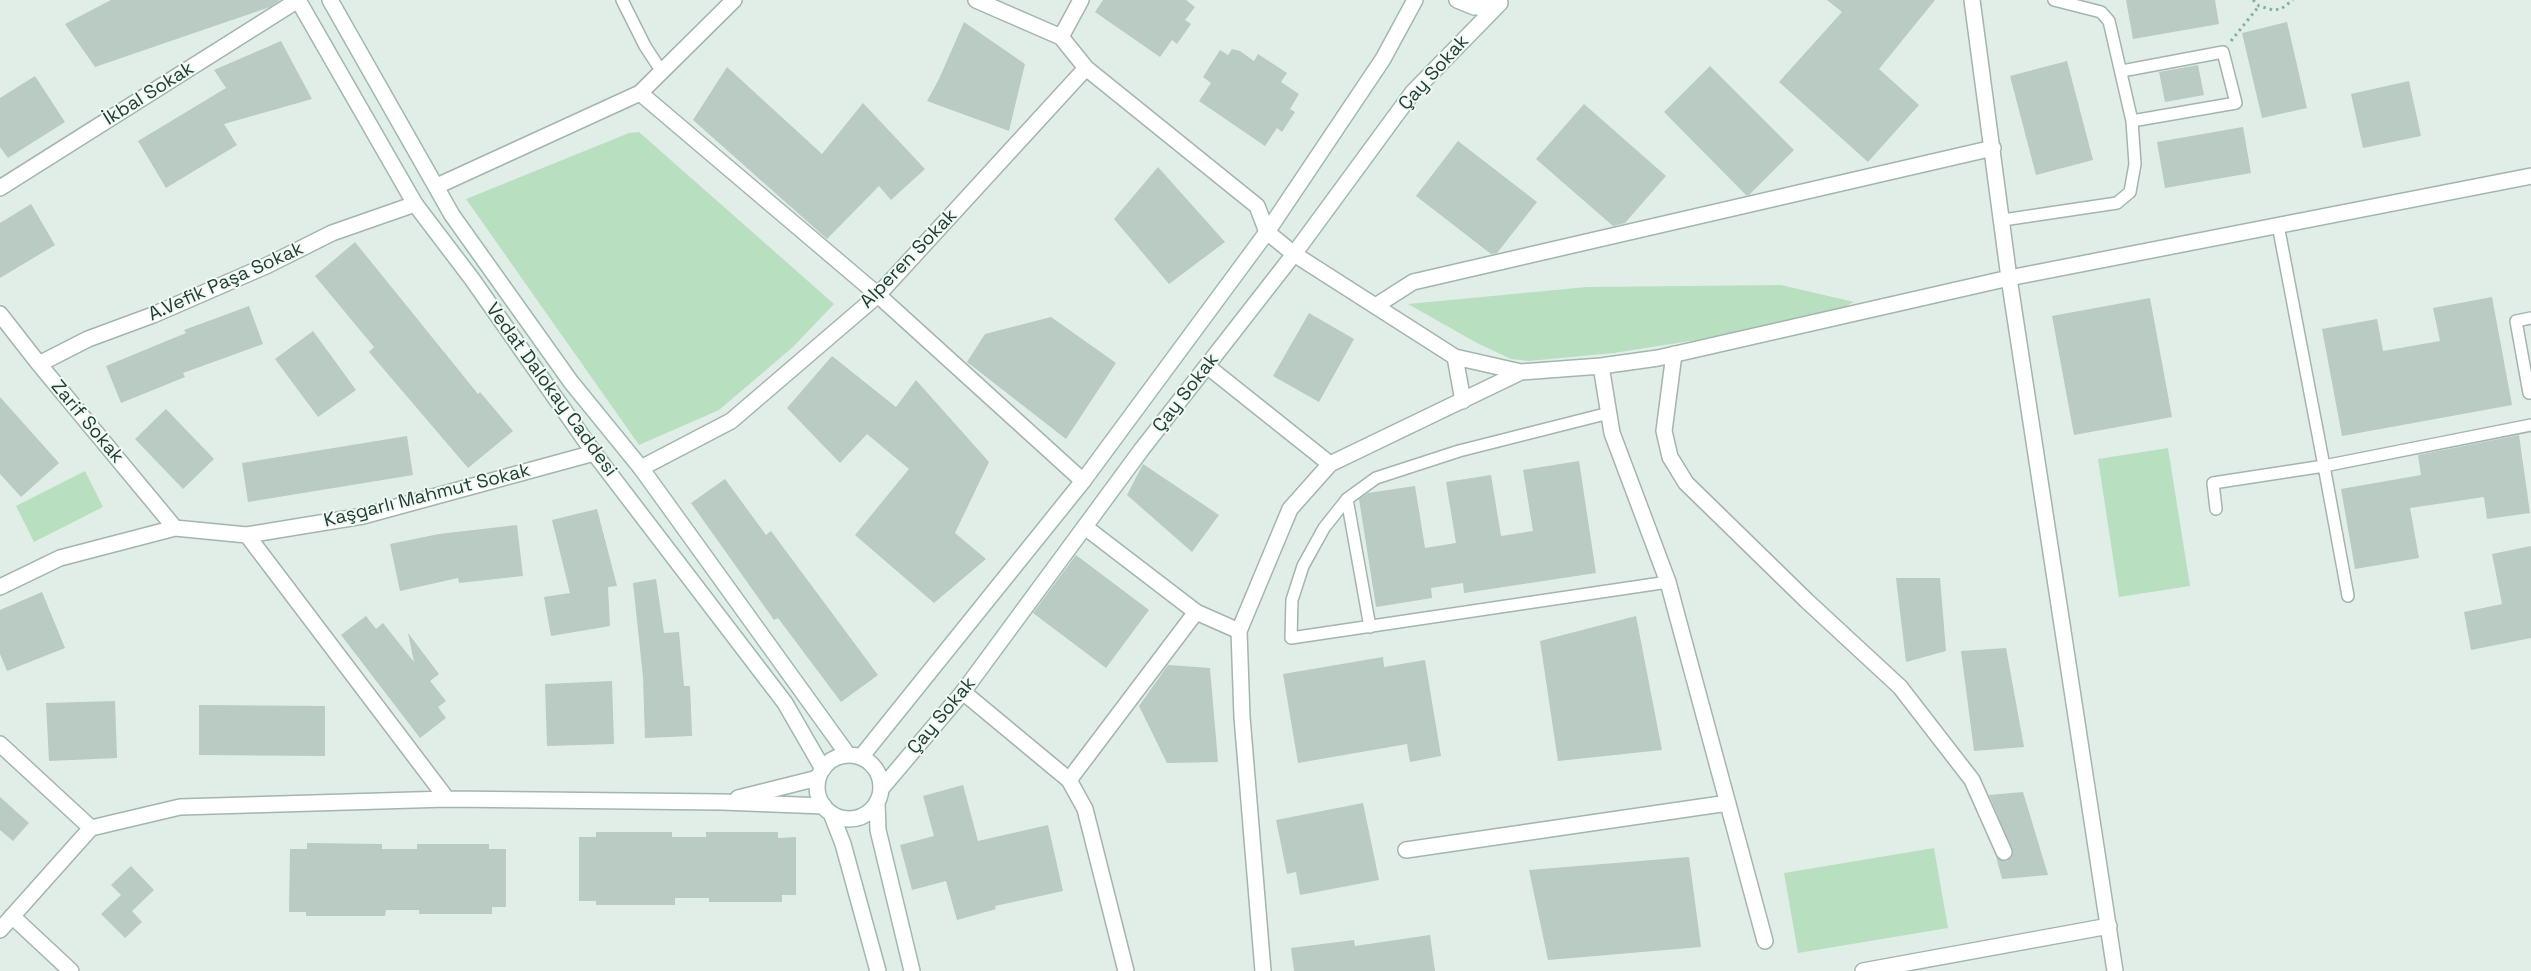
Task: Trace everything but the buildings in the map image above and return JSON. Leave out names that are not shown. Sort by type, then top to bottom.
[{"type":"street","name":"İkbal Sokak","points":[[0,188],[298,0]]},
{"type":"street","name":"Vedat Dalokay Caddesi","points":[[298,0],[414,204],[472,279],[594,453],[785,703],[820,773]]},
{"type":"street","name":"Vedat Dalokay Caddesi","points":[[330,0],[452,215],[571,382],[642,468],[854,756]]},
{"type":"street","points":[[436,186],[640,93],[734,0]]},
{"type":"street","points":[[976,0],[1060,37],[1086,68],[1257,206],[1267,232],[1294,254],[1377,305],[1455,357],[1521,372],[1601,366],[1674,354],[2009,278],[2531,176]]},
{"type":"street","points":[[1060,37],[1082,0]]},
{"type":"street","name":"Çay Sokak","points":[[854,756],[1083,481],[1267,232],[1383,59],[1415,0]]},
{"type":"street","points":[[1456,0],[1474,7],[1487,7],[1503,2]]},
{"type":"street","points":[[1972,0],[2003,220],[2009,278],[2115,971]]},
{"type":"street","name":"Çay Sokak","points":[[879,795],[963,692],[1085,527],[1294,254],[1413,92],[1503,2]]},
{"type":"street","name":"Alperen Sokak","points":[[642,468],[731,421],[878,295],[1086,68]]},
{"type":"street","points":[[640,93],[878,295],[1083,481]]},
{"type":"street","points":[[1377,305],[1413,282],[1993,148]]},
{"type":"street","name":"A.Vefik Paşa Sokak","points":[[39,364],[88,339],[154,315],[332,233],[414,204]]},
{"type":"street","name":"Zarif Sokak","points":[[0,314],[175,528]]},
{"type":"street","points":[[1674,354],[1664,432],[1670,457],[1686,483],[1807,601],[1900,687],[1972,780],[2004,852]]},
{"type":"street","points":[[1455,357],[1463,401]]},
{"type":"street","points":[[1207,366],[1330,464]]},
{"type":"street","points":[[1601,366],[1612,433],[1668,582],[1765,941]]},
{"type":"street","points":[[1263,971],[1242,717],[1238,630],[1290,509],[1330,464],[1521,372]]},
{"type":"street","name":"Kaşgarlı Mahmut Sokak","points":[[0,586],[60,558],[175,528],[247,535],[363,516],[594,453]]},
{"type":"street","points":[[1085,527],[1196,612],[1238,630]]},
{"type":"street","points":[[247,535],[447,799]]},
{"type":"street","points":[[1069,780],[1196,612]]},
{"type":"street","points":[[963,692],[1069,780],[1085,809],[1126,971]]},
{"type":"street","points":[[0,744],[91,828]]},
{"type":"street","points":[[878,971],[843,844],[817,788],[820,773],[829,762],[854,756],[876,770],[879,795],[878,830],[912,971]]},
{"type":"street","points":[[722,802],[820,773]]},
{"type":"street","points":[[0,930],[91,828],[180,807],[447,799],[722,802],[828,810],[851,818],[862,816],[879,795]]},
{"type":"street","points":[[1406,850],[1728,803]]},
{"type":"street","points":[[12,916],[71,971]]},
{"type":"street","points":[[1863,971],[1902,967],[2109,926]]},
{"type":"lane","points":[[622,0],[662,72]]},
{"type":"lane","points":[[2003,220],[2117,203],[2130,192],[2135,164],[2132,121],[2109,21],[2101,12],[2054,0]]},
{"type":"lane","points":[[2122,71],[2223,52],[2236,103],[2132,121]]},
{"type":"lane","points":[[2278,225],[2348,596]]},
{"type":"lane","points":[[2529,393],[2516,321],[2531,318]]},
{"type":"lane","points":[[1609,413],[1459,451],[1376,478],[1347,499],[1324,528],[1303,566],[1292,600],[1291,638],[1668,582]]},
{"type":"lane","points":[[2216,509],[2213,483],[2324,466],[2531,425]]},
{"type":"lane","points":[[1347,499],[1370,626]]},
{"type":"path","points":[[2253,0],[2258,6],[2273,10],[2280,9],[2293,0]]},
{"type":"path","points":[[2223,52],[2258,6]]},
{"type":"green space","points":[[639,132],[834,304],[793,347],[719,410],[639,445],[466,199],[629,133]]},
{"type":"green space","points":[[1781,285],[1854,302],[1836,311],[1703,339],[1614,353],[1529,361],[1511,359],[1477,343],[1408,304],[1587,287]]},
{"type":"green space","points":[[2168,448],[2190,586],[2119,597],[2098,459]]},
{"type":"green space","points":[[85,471],[103,507],[34,542],[16,506]]},
{"type":"green space","points":[[1934,848],[1948,928],[1798,953],[1784,873]]}]
